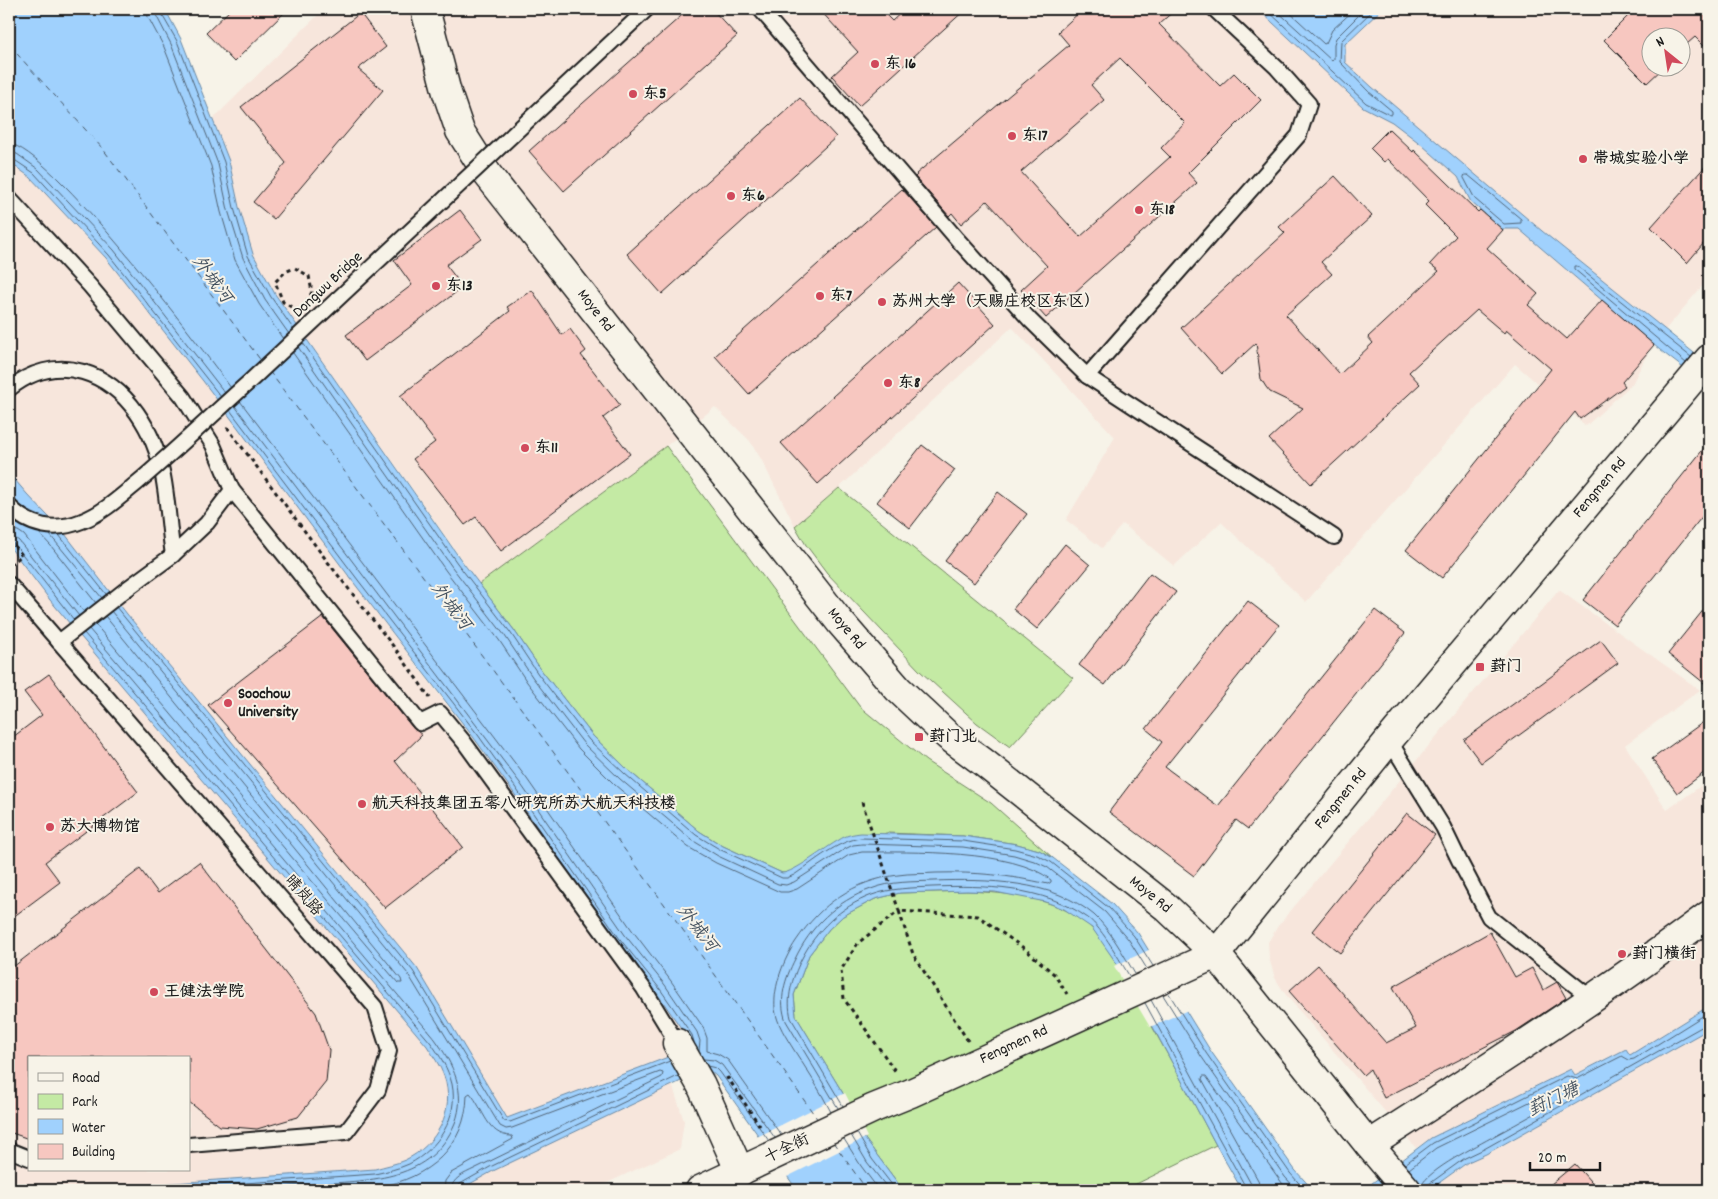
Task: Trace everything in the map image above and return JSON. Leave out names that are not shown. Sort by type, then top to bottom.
[{"type":"main road","name":"Moye Rd","points":[[425,9],[447,93],[460,131],[488,175],[850,635],[898,689],[948,736],[1166,907],[1216,954],[1407,1190]]},
{"type":"main road","name":"Fengmen Rd","points":[[874,1108],[911,1093],[1216,954],[1389,740],[1709,359]]},
{"type":"main road","points":[[1376,1153],[1709,915]]},
{"type":"main road","points":[[677,1043],[747,1168]]},
{"type":"main road","name":"十全街","points":[[700,1190],[874,1108]]},
{"type":"lane","name":"Dongwu Bridge","points":[[9,506],[17,514],[36,524],[58,528],[81,522],[98,514],[161,463],[647,9]]},
{"type":"lane","points":[[760,9],[957,239],[1030,320],[1087,376],[1334,537]]},
{"type":"lane","points":[[1087,376],[1299,135],[1309,104],[1277,68],[1214,9]]},
{"type":"lane","points":[[9,198],[90,286],[183,397],[213,446],[232,490],[420,723],[440,713],[464,742],[644,989],[677,1043]]},
{"type":"lane","points":[[9,389],[23,378],[62,369],[96,376],[111,385],[133,408],[151,439],[163,475],[173,555]]},
{"type":"lane","points":[[59,642],[173,555],[207,523],[232,490]]},
{"type":"lane","name":"晴岚路","points":[[9,584],[375,1007],[389,1051],[378,1090],[346,1132],[190,1145]]},
{"type":"lane","points":[[1389,740],[1443,827],[1489,917],[1592,1000]]},
{"type":"lane","points":[[9,1150],[28,1158]]},
{"type":"path","points":[[301,311],[312,292],[309,276],[295,268],[285,272],[275,282],[283,302],[297,311],[323,313]]},
{"type":"path","points":[[230,430],[327,561],[400,655],[440,713]]},
{"type":"path","points":[[9,539],[22,555],[9,566]]},
{"type":"path","points":[[862,802],[913,954],[980,1061]]},
{"type":"path","points":[[911,1093],[844,999],[841,970],[858,943],[900,911],[978,916],[1025,949],[1054,974],[1080,1015]]},
{"type":"path","points":[[728,1078],[760,1126]]},
{"type":"path","points":[[802,1185],[806,1190]]},
{"type":"shaded area","name":"苏州大学（天赐庄校区东区）","points":[[324,9],[1709,9],[1709,278],[1665,330],[1542,231],[1534,242],[1653,343],[1632,384],[1586,426],[1515,364],[1306,602],[1221,522],[1174,566],[1123,524],[1102,548],[1066,520],[1115,437],[1012,327],[839,488],[795,526],[750,441],[715,407],[666,446],[479,584],[275,294],[253,254],[239,207],[229,161],[213,119]]},
{"type":"shaded area","name":"Soochow University","points":[[9,162],[30,177],[106,258],[203,381],[511,789],[688,1038],[684,1051],[507,1118],[419,1158],[375,1169],[73,1190],[9,1190]]},
{"type":"shaded area","points":[[1559,590],[1700,690],[1625,745],[1667,810],[1709,780],[1709,1006],[1630,1056],[1626,1049],[1575,1075],[1571,1069],[1431,1138],[1416,1148],[1286,995],[1275,978],[1269,958],[1268,942],[1278,926]]},
{"type":"shaded area","points":[[1709,1029],[1709,1190],[1449,1190],[1441,1182],[1468,1162],[1486,1154]]},
{"type":"shaded area","points":[[672,1084],[684,1121],[680,1149],[592,1190],[459,1190],[493,1171]]},
{"type":"green space","points":[[666,446],[860,707],[926,761],[991,803],[1053,858],[1039,850],[1017,844],[963,836],[886,833],[789,872],[782,873],[723,846],[699,831],[628,770],[593,736],[542,671],[479,584]]},
{"type":"green space","points":[[839,488],[1073,678],[1010,747],[977,723],[920,671],[827,573],[806,545],[795,526]]},
{"type":"green space","points":[[967,891],[1014,895],[1045,902],[1073,914],[1097,934],[1137,999],[1216,1145],[1124,1190],[903,1190],[865,1139],[844,1095],[796,1016],[794,995],[809,955],[829,929],[843,916],[875,899],[900,893]]},
{"type":"water","name":"外城河","points":[[9,9],[165,9],[181,39],[229,161],[239,207],[253,254],[275,294],[461,560],[514,630],[542,671],[593,736],[628,770],[699,831],[723,846],[782,873],[794,869],[844,837],[861,833],[963,836],[1017,844],[1039,850],[1053,858],[1112,904],[1138,933],[1210,1050],[1295,1170],[1313,1190],[1242,1190],[1146,1014],[1115,961],[1092,928],[1064,909],[1046,902],[995,892],[967,891],[900,893],[875,899],[843,916],[829,929],[809,955],[794,995],[796,1016],[844,1095],[865,1139],[903,1190],[797,1190],[716,1076],[710,1071],[702,1071],[493,1171],[459,1190],[73,1190],[375,1169],[390,1165],[405,1160],[416,1153],[435,1136],[445,1114],[447,1089],[444,1076],[427,1046],[50,600],[9,546],[9,473],[65,534],[127,614],[417,968],[507,1118],[684,1051],[688,1038],[656,992],[616,942],[474,738],[354,583],[203,381],[106,258],[30,177],[9,162]]},
{"type":"water","points":[[1258,9],[1382,9],[1345,44],[1345,62],[1542,231],[1709,365],[1709,388],[1660,350],[1519,229],[1502,229],[1471,202],[1458,177],[1422,145],[1392,122],[1363,107]]},
{"type":"water","name":"葑门塘","points":[[1709,1006],[1709,1029],[1486,1154],[1468,1162],[1429,1190],[1363,1190],[1431,1138],[1571,1069],[1575,1075],[1626,1049],[1630,1055]]},
{"type":"pier","points":[[1151,949],[1188,1010],[1150,1027],[1114,966]]},
{"type":"pier","points":[[845,1093],[867,1137],[785,1178],[757,1137]]},
{"type":"building","points":[[231,9],[288,9],[234,62],[206,33]]},
{"type":"building","name":"东5","points":[[689,9],[712,9],[737,36],[564,191],[529,151]]},
{"type":"building","name":"东 16","points":[[819,9],[880,9],[892,21],[905,9],[966,9],[859,106],[832,76],[858,52]]},
{"type":"building","points":[[1083,9],[1176,9],[1159,24],[1220,86],[1234,73],[1261,100],[1188,173],[1197,183],[1046,318],[1021,290],[1047,266],[987,201],[961,224],[952,213],[949,216],[915,177],[916,174],[1069,45],[1058,32]],"holes":[[[1120,58],[1185,123],[1161,148],[1170,157],[1080,237],[1021,172],[1104,100],[1091,85]]]},
{"type":"building","points":[[1635,9],[1709,9],[1709,51],[1695,37],[1690,41],[1690,28],[1640,28],[1640,76],[1604,40]]},
{"type":"building","points":[[360,13],[386,47],[358,69],[383,90],[274,219],[253,202],[286,163],[241,107]]},
{"type":"building","points":[[1642,78],[1652,78],[1647,83]]},
{"type":"building","name":"东6","points":[[800,98],[836,137],[662,294],[627,254]]},
{"type":"building","points":[[1389,129],[1413,152],[1414,150],[1478,212],[1480,210],[1503,230],[1487,248],[1538,294],[1528,305],[1567,339],[1602,300],[1654,345],[1622,382],[1625,386],[1580,419],[1575,412],[1442,578],[1406,550],[1551,369],[1506,330],[1504,333],[1477,310],[1409,372],[1420,384],[1311,484],[1269,439],[1303,408],[1270,392],[1266,387],[1261,379],[1256,343],[1222,374],[1181,328],[1285,233],[1279,227],[1335,176],[1372,216],[1321,262],[1332,274],[1286,315],[1340,374],[1373,343],[1368,337],[1439,271],[1430,264],[1456,236],[1425,205],[1429,201],[1388,159],[1384,162],[1370,148]]},
{"type":"building","points":[[1709,162],[1709,237],[1687,263],[1651,227]]},
{"type":"building","name":"东7","points":[[902,189],[936,227],[749,394],[715,356]]},
{"type":"building","name":"东13","points":[[460,210],[482,239],[446,265],[463,287],[365,361],[346,335],[412,285],[394,260]]},
{"type":"building","name":"东8","points":[[958,283],[995,324],[818,484],[781,443]]},
{"type":"building","points":[[532,290],[562,335],[570,329],[586,351],[581,355],[620,405],[603,418],[630,454],[501,551],[476,517],[465,525],[413,459],[435,442],[400,396],[510,311],[507,307]]},
{"type":"building","points":[[1709,442],[1709,508],[1615,625],[1583,600]]},
{"type":"building","points":[[922,445],[955,470],[910,528],[877,502]]},
{"type":"building","points":[[998,492],[1027,514],[974,583],[945,561]]},
{"type":"building","points":[[1065,544],[1090,565],[1037,629],[1013,609]]},
{"type":"building","points":[[1150,573],[1176,592],[1105,685],[1079,665]]},
{"type":"building","points":[[1248,601],[1279,625],[1165,767],[1218,806],[1375,610],[1405,633],[1248,829],[1236,820],[1194,876],[1109,812],[1162,742],[1146,729]]},
{"type":"building","points":[[1709,603],[1709,687],[1668,654]]},
{"type":"building","name":"航天科技集团五零八研究所苏大航天科技楼","points":[[323,617],[413,728],[422,735],[395,761],[463,847],[385,908],[208,705]]},
{"type":"building","points":[[1601,640],[1618,663],[1481,763],[1464,740]]},
{"type":"building","name":"苏大博物馆","points":[[49,674],[138,792],[45,862],[60,882],[9,920],[9,740],[42,715],[24,692]]},
{"type":"building","points":[[1709,718],[1709,769],[1677,793],[1652,759]]},
{"type":"building","points":[[1407,813],[1435,835],[1340,953],[1312,931]]},
{"type":"building","name":"王健法学院","points":[[199,862],[316,1013],[329,1050],[326,1082],[298,1117],[257,1129],[220,1126],[190,1103],[190,1056],[28,1056],[28,1139],[9,1132],[9,970],[140,869],[158,893]]},
{"type":"building","points":[[1490,932],[1515,977],[1532,968],[1543,990],[1557,982],[1566,998],[1516,1031],[1384,1098],[1370,1069],[1363,1075],[1289,991],[1318,965],[1386,1043],[1416,1028],[1393,987]]},
{"type":"building","points":[[1575,1164],[1598,1190],[1544,1190]]},
{"type":"ferry route","points":[[9,45],[103,149],[262,362]]},
{"type":"ferry route","points":[[269,371],[546,743],[818,1120]]},
{"type":"ferry route","points":[[833,1142],[867,1190]]},
{"type":"place","name":"东 16","points":[[875,64]]},
{"type":"place","name":"东5","points":[[633,94]]},
{"type":"place","name":"东17","points":[[1012,136]]},
{"type":"place","name":"带城实验小学","points":[[1583,159]]},
{"type":"place","name":"东6","points":[[731,196]]},
{"type":"place","name":"东18","points":[[1139,210]]},
{"type":"place","name":"东13","points":[[436,286]]},
{"type":"place","name":"东7","points":[[820,296]]},
{"type":"place","name":"苏州大学（天赐庄校区东区）","points":[[882,302]]},
{"type":"place","name":"东8","points":[[888,383]]},
{"type":"place","name":"东11","points":[[525,448]]},
{"type":"place","name":"葑门","points":[[1480,667]]},
{"type":"place","name":"Soochow University","points":[[228,703]]},
{"type":"place","name":"葑门北","points":[[919,737]]},
{"type":"place","name":"航天科技集团五零八研究所苏大航天科技楼","points":[[362,804]]},
{"type":"place","name":"苏大博物馆","points":[[50,827]]},
{"type":"place","name":"葑门横街","points":[[1622,954]]},
{"type":"place","name":"王健法学院","points":[[154,992]]}]
